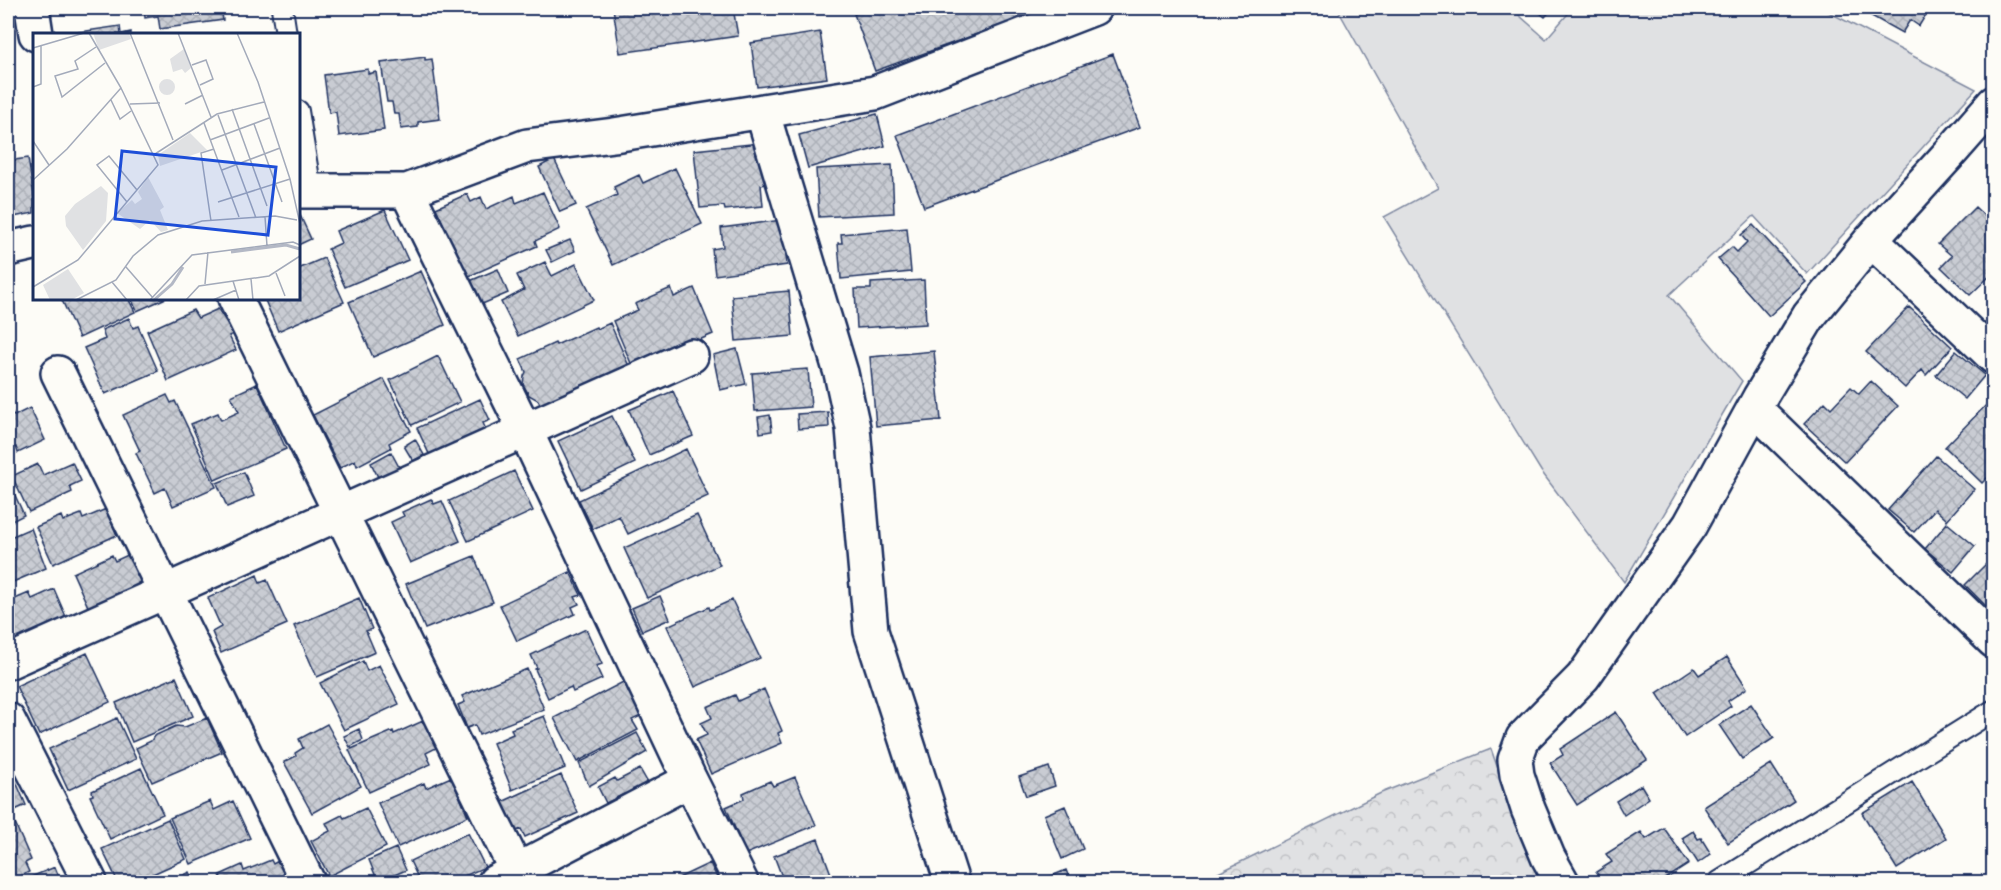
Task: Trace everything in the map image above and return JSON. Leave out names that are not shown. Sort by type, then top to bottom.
[{"type":"street","points":[[32,8],[36,33]]},
{"type":"street","points":[[305,191],[407,190],[527,146],[614,135],[874,93],[1094,8]]},
{"type":"street","points":[[1562,882],[1548,857],[1517,775],[1515,760],[1523,738],[1583,677],[1690,525],[1754,408],[1809,316],[1871,240],[1994,103]]},
{"type":"street","points":[[762,111],[841,373],[853,428],[871,631],[952,882]]},
{"type":"street","points":[[407,190],[525,430],[690,780],[741,882]]},
{"type":"street","points":[[1871,240],[1994,357]]},
{"type":"street","points":[[8,249],[33,243]]},
{"type":"street","points":[[236,300],[340,513],[511,879],[690,780]]},
{"type":"street","points":[[8,662],[691,356]]},
{"type":"street","points":[[58,373],[308,882]]},
{"type":"street","points":[[1754,408],[1994,641]]},
{"type":"street","points":[[8,720],[90,882]]},
{"type":"lane","points":[[282,8],[286,33]]},
{"type":"lane","points":[[300,134],[305,191]]},
{"type":"lane","points":[[1719,882],[1994,710]]},
{"type":"green space","points":[[1337,8],[1511,8],[1546,39],[1573,8],[1821,8],[1976,89],[1807,274],[1754,216],[1669,295],[1742,381],[1624,582],[1541,471],[1384,217],[1438,188]]},
{"type":"green space","points":[[1491,749],[1514,815],[1538,868],[1536,882],[1200,882],[1381,793]]},
{"type":"building","points":[[144,8],[221,8],[223,20],[160,29],[158,16],[145,18]]},
{"type":"building","points":[[382,8],[418,8],[382,12]]},
{"type":"building","points":[[613,8],[733,8],[738,36],[620,53]]},
{"type":"building","points":[[879,8],[880,11],[889,8],[1040,8],[1041,11],[875,71],[854,14]]},
{"type":"building","points":[[1534,8],[1553,8],[1545,17]]},
{"type":"building","points":[[1857,8],[1930,8],[1919,26],[1910,20],[1902,33]]},
{"type":"building","points":[[120,26],[121,33],[73,33]]},
{"type":"building","points":[[820,32],[827,78],[757,87],[751,43]]},
{"type":"building","points":[[8,48],[15,100],[8,101]]},
{"type":"building","points":[[1113,54],[1140,127],[924,207],[897,135]]},
{"type":"building","points":[[425,57],[425,60],[432,59],[440,119],[418,122],[418,127],[401,129],[399,114],[394,114],[392,102],[387,102],[381,63]]},
{"type":"building","points":[[368,69],[368,74],[376,72],[384,130],[339,136],[336,112],[329,113],[324,75]]},
{"type":"building","points":[[877,114],[885,146],[808,168],[799,135]]},
{"type":"building","points":[[760,143],[767,184],[761,185],[763,206],[725,210],[724,206],[700,208],[694,150]]},
{"type":"building","points":[[28,158],[33,190],[33,213],[8,218],[8,161]]},
{"type":"building","points":[[554,159],[576,205],[560,212],[539,167]]},
{"type":"building","points":[[892,165],[894,213],[819,217],[816,169]]},
{"type":"building","points":[[675,168],[702,224],[613,265],[586,209],[617,195],[614,187],[639,175],[643,183]]},
{"type":"building","points":[[543,192],[560,229],[535,241],[537,246],[467,277],[436,208],[467,194],[471,202],[481,197],[486,209],[514,196],[516,203]]},
{"type":"building","points":[[1975,207],[1994,225],[1994,272],[1970,295],[1941,267],[1952,256],[1938,244]]},
{"type":"building","points":[[385,210],[408,260],[345,287],[328,249],[341,243],[336,231]]},
{"type":"building","points":[[300,215],[311,239],[300,244]]},
{"type":"building","points":[[782,220],[787,265],[715,275],[712,249],[723,247],[721,228]]},
{"type":"building","points":[[1753,225],[1806,282],[1769,316],[1718,259],[1732,247],[1737,252],[1747,242],[1741,235]]},
{"type":"building","points":[[907,228],[911,272],[841,279],[838,243],[842,243],[841,234]]},
{"type":"building","points":[[570,240],[575,251],[552,262],[546,250]]},
{"type":"building","points":[[324,258],[344,302],[278,331],[265,300],[300,300],[300,268]]},
{"type":"building","points":[[545,262],[552,276],[576,264],[594,300],[518,336],[501,302],[524,290],[517,275]]},
{"type":"building","points":[[498,269],[508,293],[480,305],[470,281]]},
{"type":"building","points":[[421,271],[445,325],[373,357],[349,302]]},
{"type":"building","points":[[924,280],[926,324],[857,328],[855,289],[871,289],[871,283]]},
{"type":"building","points":[[671,288],[674,297],[694,288],[713,334],[633,368],[613,321],[638,310],[635,304]]},
{"type":"building","points":[[789,291],[793,336],[736,341],[732,296]]},
{"type":"building","points":[[62,300],[129,300],[135,312],[79,338]]},
{"type":"building","points":[[132,300],[162,300],[137,311]]},
{"type":"building","points":[[1909,307],[1952,347],[1926,375],[1922,370],[1905,388],[1866,352]]},
{"type":"building","points":[[218,309],[234,334],[229,336],[236,350],[168,381],[147,331],[193,310],[198,318]]},
{"type":"building","points":[[129,318],[133,328],[138,326],[158,371],[105,394],[84,348],[105,339],[102,330]]},
{"type":"building","points":[[610,323],[629,366],[541,406],[538,400],[529,395],[523,384],[526,372],[520,359],[555,343],[556,345]]},
{"type":"building","points":[[737,349],[746,384],[720,390],[713,355]]},
{"type":"building","points":[[934,351],[941,420],[876,426],[870,357]]},
{"type":"building","points":[[1956,351],[1985,375],[1965,399],[1936,375]]},
{"type":"building","points":[[438,356],[460,402],[412,425],[390,380]]},
{"type":"building","points":[[808,369],[811,407],[755,411],[752,373]]},
{"type":"building","points":[[384,379],[411,431],[389,443],[391,448],[357,466],[355,460],[340,468],[313,415]]},
{"type":"building","points":[[1871,381],[1898,406],[1845,462],[1804,424],[1825,402],[1831,408],[1851,387],[1859,394]]},
{"type":"building","points":[[257,384],[286,449],[215,480],[191,424],[218,413],[221,420],[239,412],[231,396]]},
{"type":"building","points":[[673,391],[693,436],[649,455],[629,410]]},
{"type":"building","points":[[167,395],[171,403],[175,401],[216,487],[173,506],[165,488],[155,493],[136,453],[140,451],[123,415]]},
{"type":"building","points":[[1994,397],[1994,471],[1982,483],[1945,447]]},
{"type":"building","points":[[480,399],[490,420],[483,423],[486,430],[430,456],[417,428]]},
{"type":"building","points":[[30,408],[45,440],[18,453],[16,447],[8,451],[8,410],[10,409],[14,416]]},
{"type":"building","points":[[828,412],[829,427],[798,429],[797,414]]},
{"type":"building","points":[[770,415],[772,431],[760,433],[758,417]]},
{"type":"building","points":[[612,416],[635,463],[581,489],[558,441]]},
{"type":"building","points":[[415,439],[424,455],[413,461],[404,446]]},
{"type":"building","points":[[686,449],[708,496],[628,534],[619,516],[593,529],[579,500]]},
{"type":"building","points":[[391,452],[400,469],[379,479],[371,463]]},
{"type":"building","points":[[1936,456],[1974,489],[1947,520],[1935,509],[1914,532],[1888,510]]},
{"type":"building","points":[[72,462],[81,481],[70,486],[72,492],[29,512],[12,476],[38,464],[43,475]]},
{"type":"building","points":[[514,471],[533,511],[468,541],[449,501]]},
{"type":"building","points":[[244,472],[254,496],[227,507],[217,483]]},
{"type":"building","points":[[8,480],[24,515],[8,523]]},
{"type":"building","points":[[431,499],[434,504],[442,501],[460,541],[410,563],[391,522],[404,516],[402,512]]},
{"type":"building","points":[[106,509],[117,535],[53,564],[36,527],[61,516],[63,521],[81,514],[83,519]]},
{"type":"building","points":[[697,515],[720,565],[647,598],[624,548]]},
{"type":"building","points":[[1947,523],[1975,546],[1953,572],[1925,549]]},
{"type":"building","points":[[31,528],[46,568],[8,584],[8,538]]},
{"type":"building","points":[[132,553],[144,580],[138,583],[139,586],[89,609],[73,573],[112,555],[115,561]]},
{"type":"building","points":[[474,556],[493,602],[425,629],[406,584]]},
{"type":"building","points":[[1994,556],[1994,608],[1991,611],[1965,585]]},
{"type":"building","points":[[570,572],[581,595],[575,597],[579,604],[572,607],[575,614],[517,641],[500,605]]},
{"type":"building","points":[[257,575],[260,583],[267,580],[287,624],[221,653],[212,632],[221,627],[208,598]]},
{"type":"building","points":[[54,589],[67,619],[9,643],[8,611],[11,609],[8,602],[29,593],[32,599]]},
{"type":"building","points":[[660,596],[670,619],[642,631],[632,608]]},
{"type":"building","points":[[359,598],[372,629],[366,631],[375,652],[317,677],[294,626]]},
{"type":"building","points":[[732,600],[760,658],[695,687],[667,626],[709,607],[710,610]]},
{"type":"building","points":[[586,629],[602,664],[596,666],[602,679],[573,692],[571,687],[548,698],[531,655]]},
{"type":"building","points":[[87,653],[110,702],[39,735],[16,686]]},
{"type":"building","points":[[1727,657],[1747,688],[1728,701],[1731,706],[1685,737],[1657,693],[1694,668],[1699,675]]},
{"type":"building","points":[[363,661],[367,671],[379,665],[399,704],[344,730],[320,683]]},
{"type":"building","points":[[527,669],[544,709],[479,735],[475,725],[467,728],[458,705],[465,702],[462,696]]},
{"type":"building","points":[[176,677],[193,716],[132,742],[116,703]]},
{"type":"building","points":[[625,681],[643,715],[632,720],[638,730],[577,762],[554,718]]},
{"type":"building","points":[[764,689],[782,731],[778,733],[782,743],[711,774],[696,740],[707,735],[701,723],[712,718],[707,707],[735,695],[738,701]]},
{"type":"building","points":[[1751,704],[1774,738],[1742,759],[1719,725]]},
{"type":"building","points":[[1616,712],[1647,760],[1577,805],[1550,763],[1563,755],[1560,749]]},
{"type":"building","points":[[544,716],[565,768],[512,790],[493,743],[513,734],[511,729]]},
{"type":"building","points":[[117,718],[136,759],[68,790],[49,749]]},
{"type":"building","points":[[207,718],[222,752],[152,782],[136,748],[151,741],[154,736],[176,726],[185,727]]},
{"type":"building","points":[[423,721],[436,748],[426,753],[431,764],[369,792],[349,750]]},
{"type":"building","points":[[327,724],[361,786],[312,813],[284,762],[296,756],[295,753],[303,748],[299,739]]},
{"type":"building","points":[[359,729],[363,740],[350,747],[344,736]]},
{"type":"building","points":[[637,733],[647,752],[589,786],[579,763]]},
{"type":"building","points":[[8,763],[26,805],[8,813]]},
{"type":"building","points":[[1771,764],[1794,800],[1728,843],[1704,807]]},
{"type":"building","points":[[1049,767],[1055,786],[1026,796],[1019,777]]},
{"type":"building","points":[[141,768],[163,814],[110,839],[90,796],[93,795],[92,791]]},
{"type":"building","points":[[640,769],[649,785],[625,797],[624,794],[606,803],[598,787],[615,778],[617,781]]},
{"type":"building","points":[[561,775],[578,813],[525,837],[521,829],[515,832],[502,802]]},
{"type":"building","points":[[451,777],[468,816],[398,847],[378,803],[424,783],[426,788]]},
{"type":"building","points":[[795,777],[816,825],[746,854],[726,807],[744,799],[743,793],[770,781],[773,786]]},
{"type":"building","points":[[1912,782],[1946,838],[1897,869],[1862,813]]},
{"type":"building","points":[[1641,785],[1649,798],[1624,815],[1616,801]]},
{"type":"building","points":[[210,801],[214,810],[233,801],[250,838],[191,864],[170,818]]},
{"type":"building","points":[[1065,806],[1083,849],[1062,859],[1044,815]]},
{"type":"building","points":[[366,808],[386,847],[329,876],[311,841],[330,831],[326,823],[342,815],[344,818]]},
{"type":"building","points":[[13,819],[31,860],[25,863],[29,872],[8,882],[8,821]]},
{"type":"building","points":[[168,819],[186,859],[135,882],[118,882],[102,849]]},
{"type":"building","points":[[1664,828],[1689,864],[1661,882],[1603,882],[1596,872],[1612,862],[1606,854],[1641,832],[1646,839]]},
{"type":"building","points":[[1693,831],[1698,839],[1701,838],[1711,854],[1698,863],[1682,838]]},
{"type":"building","points":[[468,833],[485,867],[451,882],[420,882],[410,861]]},
{"type":"building","points":[[818,839],[834,882],[784,882],[774,856]]},
{"type":"building","points":[[396,848],[406,870],[378,882],[369,860]]},
{"type":"building","points":[[271,860],[273,864],[278,861],[288,882],[215,882],[222,880],[220,875],[242,865],[244,871]]},
{"type":"building","points":[[710,863],[719,882],[670,882]]},
{"type":"building","points":[[55,867],[61,882],[19,882]]},
{"type":"building","points":[[1066,870],[1071,882],[1037,882]]},
{"type":"building","points":[[190,872],[195,882],[170,882]]}]
